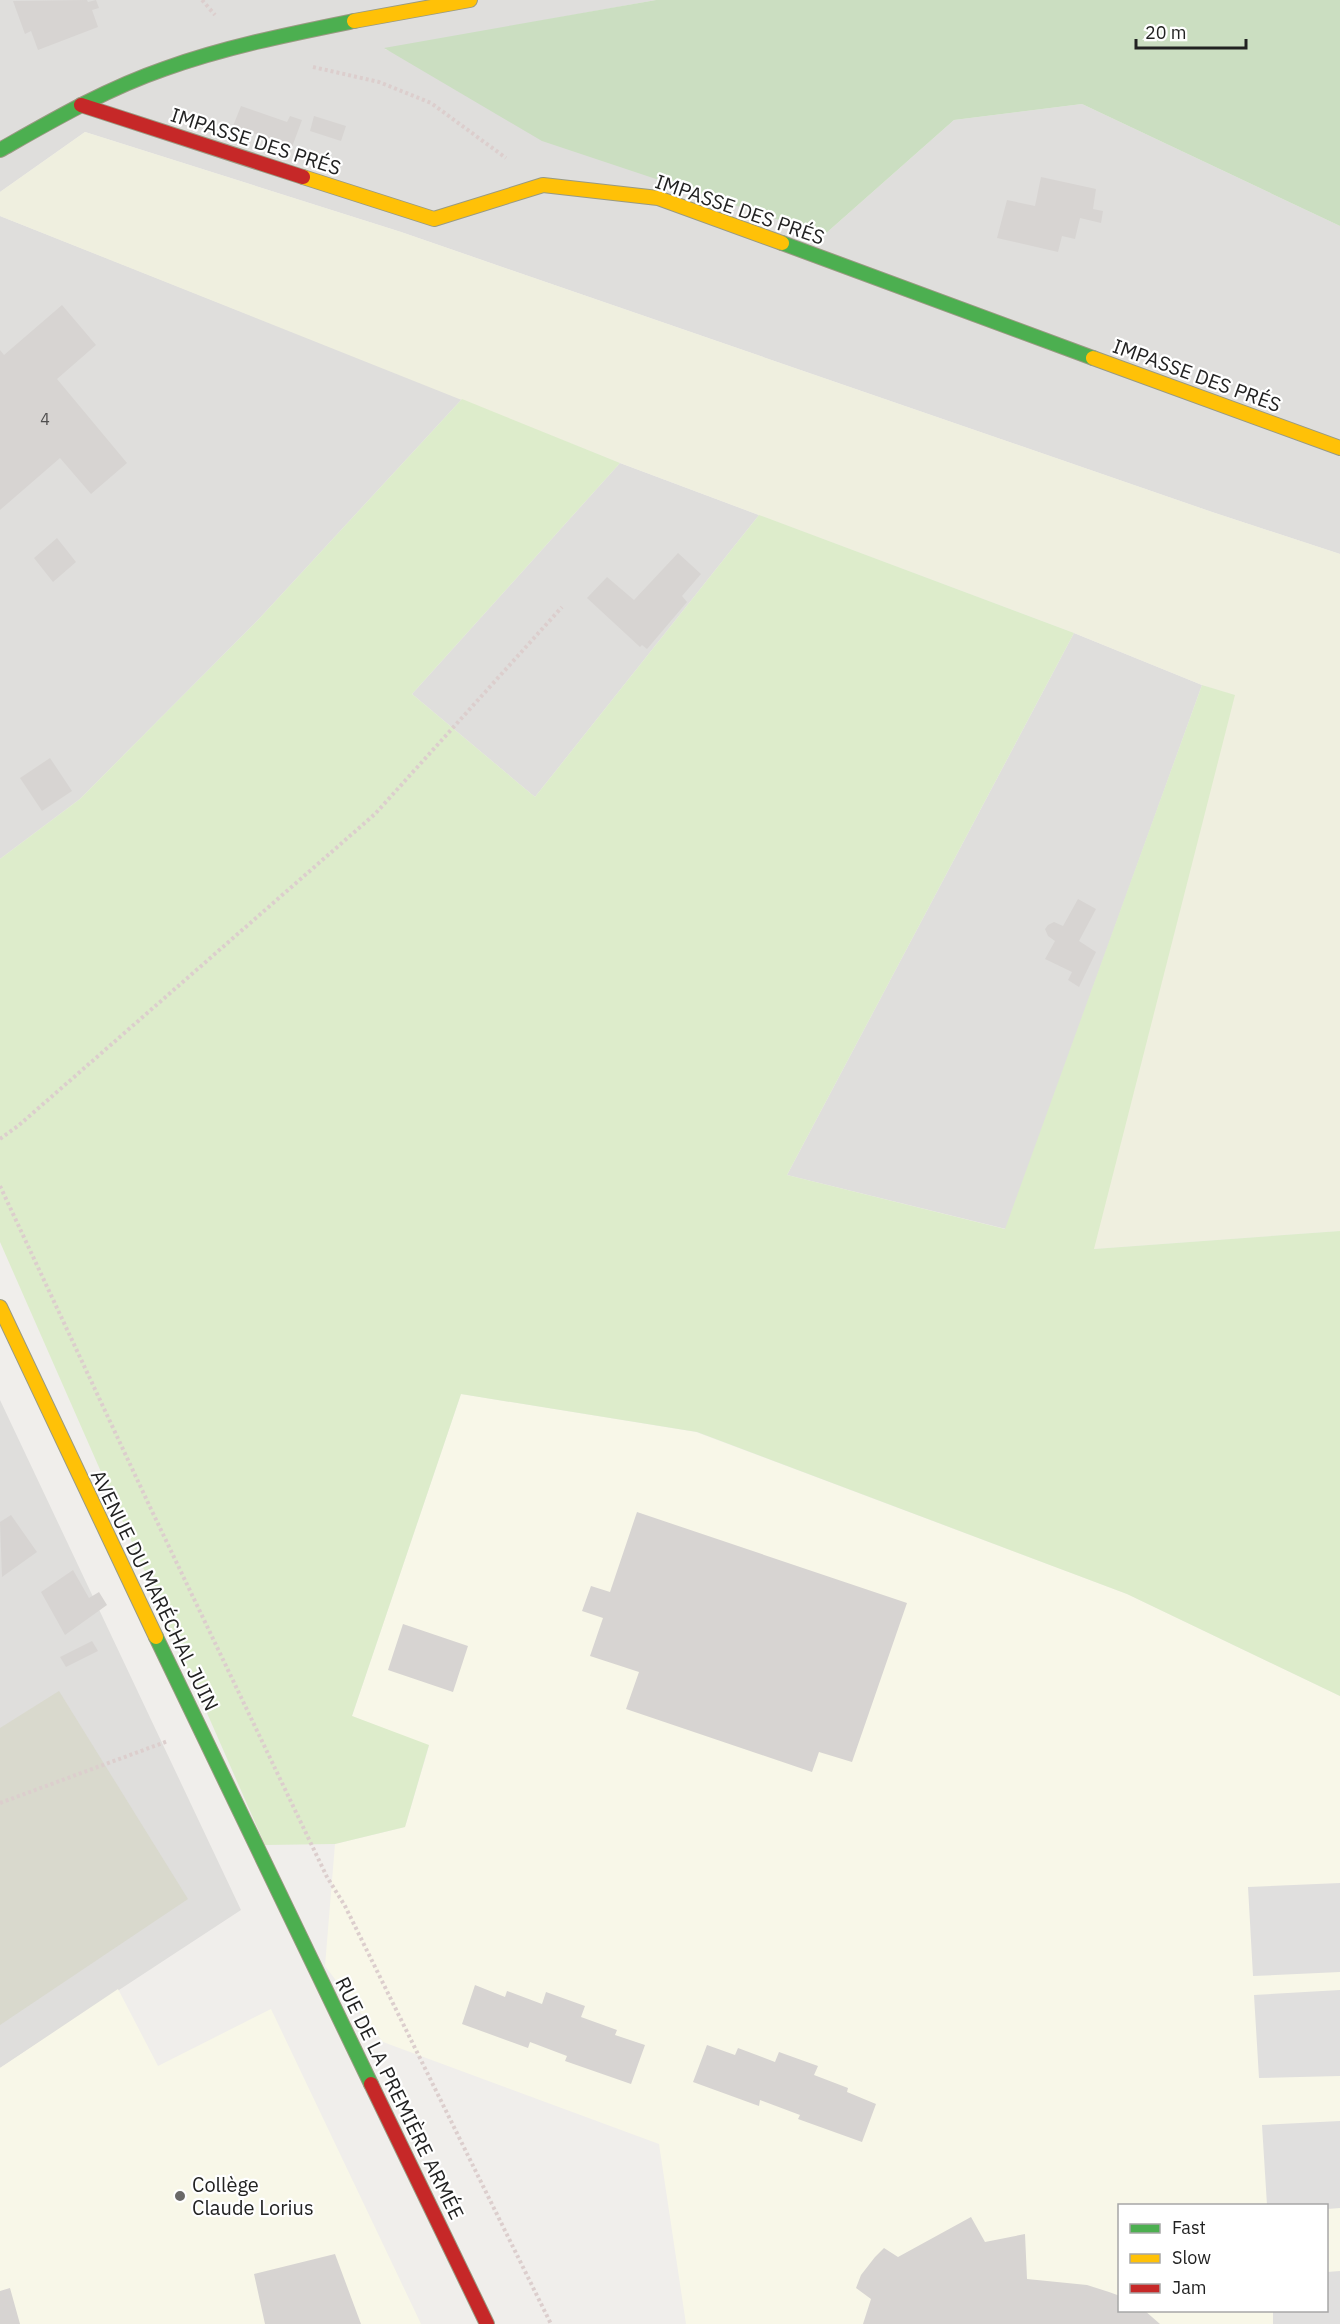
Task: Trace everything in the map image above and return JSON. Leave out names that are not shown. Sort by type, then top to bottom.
[{"type":"street","points":[[0,150],[81,105],[163,70],[246,44],[470,0]]},
{"type":"street","name":"IMPASSE DES PRÉS","points":[[81,105],[434,219],[543,185],[658,198],[1340,448]]},
{"type":"street","name":"AVENUE DU MARÉCHAL JUIN","points":[[0,1307],[277,1889]]},
{"type":"street","name":"RUE DE LA PREMIÈRE ARMÉE","points":[[277,1889],[487,2324]]},
{"type":"path","points":[[202,0],[220,21]]},
{"type":"path","points":[[306,65],[379,82],[431,103],[543,185]]},
{"type":"path","points":[[0,1139],[18,1126],[375,814],[562,607]]},
{"type":"path","points":[[0,1186],[327,1877],[345,1906],[551,2324]]},
{"type":"path","points":[[0,1803],[200,1729]]},
{"type":"shaded area","points":[[0,0],[656,0],[385,49],[824,235],[954,120],[1082,104],[1340,226],[1340,554],[401,232],[85,132],[0,192]]},
{"type":"shaded area","points":[[0,216],[462,399],[258,620],[80,799],[0,859]]},
{"type":"shaded area","points":[[620,463],[759,515],[535,797],[412,694]]},
{"type":"shaded area","points":[[1074,633],[1202,685],[1006,1229],[787,1175]]},
{"type":"shaded area","points":[[461,1394],[696,1432],[1127,1594],[1340,1696],[1340,2324],[686,2324],[659,2144],[383,2042],[325,1966],[335,1844],[405,1827],[429,1746],[352,1716]]},
{"type":"shaded area","points":[[0,1400],[241,1910],[0,2068]]},
{"type":"shaded area","points":[[59,1691],[188,1899],[0,2025],[0,1728]]},
{"type":"shaded area","points":[[1340,1883],[1340,1972],[1253,1976],[1248,1887]]},
{"type":"shaded area","name":"Collège Claude Lorius","points":[[118,1989],[158,2066],[271,2009],[421,2324],[0,2324],[0,2068]]},
{"type":"shaded area","points":[[1340,1990],[1340,2076],[1259,2078],[1254,1995]]},
{"type":"shaded area","points":[[1340,2121],[1340,2208],[1328,2209],[1328,2204],[1267,2204],[1262,2125]]},
{"type":"shaded area","points":[[1340,2271],[1340,2324],[1273,2324],[1273,2312],[1328,2312],[1328,2272]]},
{"type":"green space","points":[[656,0],[1340,0],[1340,226],[1082,104],[954,120],[824,235],[542,141],[384,48]]},
{"type":"green space","points":[[85,132],[401,232],[1340,554],[1340,1231],[1093,1249],[1234,695],[1202,685],[1074,633],[620,463],[0,216],[0,192]]},
{"type":"green space","points":[[462,399],[620,463],[412,694],[535,797],[759,515],[1074,633],[787,1175],[1005,1229],[1202,685],[1235,695],[1094,1249],[1340,1231],[1340,1696],[1127,1594],[697,1432],[461,1394],[352,1716],[429,1745],[405,1827],[335,1844],[265,1845],[0,1242],[0,859],[80,799],[258,620]]},
{"type":"building","points":[[87,0],[88,2],[96,0],[99,8],[92,10],[98,27],[38,50],[31,31],[25,34],[13,1]]},
{"type":"building","points":[[241,106],[287,122],[290,116],[302,120],[292,147],[233,126]]},
{"type":"building","points":[[314,116],[346,126],[341,141],[310,131]]},
{"type":"building","points":[[1041,177],[1096,189],[1093,209],[1103,211],[1101,223],[1080,218],[1075,239],[1062,236],[1058,252],[997,238],[1007,200],[1035,206]]},
{"type":"building","points":[[62,305],[96,345],[57,379],[127,463],[91,494],[60,458],[0,510],[0,350],[4,355]]},
{"type":"building","points":[[57,538],[76,562],[53,582],[34,558]]},
{"type":"building","points":[[678,553],[701,574],[682,596],[687,602],[647,649],[642,645],[640,647],[587,598],[607,577],[634,600]]},
{"type":"building","points":[[50,758],[72,791],[42,811],[20,778]]},
{"type":"building","points":[[1078,899],[1096,909],[1079,941],[1096,952],[1079,987],[1068,980],[1072,972],[1045,959],[1055,941],[1048,936],[1045,929],[1054,922],[1063,926]]},
{"type":"building","points":[[637,1512],[907,1603],[852,1762],[819,1752],[812,1772],[626,1709],[639,1672],[590,1656],[603,1618],[582,1611],[591,1586],[610,1592]]},
{"type":"building","points":[[11,1515],[37,1552],[2,1577],[0,1522]]},
{"type":"building","points":[[73,1570],[89,1598],[99,1592],[107,1605],[65,1635],[41,1592]]},
{"type":"building","points":[[403,1624],[468,1646],[453,1692],[388,1670]]},
{"type":"building","points":[[92,1641],[98,1651],[66,1667],[60,1657]]},
{"type":"building","points":[[475,1985],[505,1997],[507,1991],[542,2004],[546,1992],[585,2006],[581,2017],[617,2030],[615,2035],[645,2045],[631,2084],[565,2061],[567,2056],[530,2042],[528,2048],[462,2024]]},
{"type":"building","points":[[707,2045],[735,2055],[738,2048],[775,2062],[779,2052],[818,2066],[814,2075],[848,2088],[847,2092],[876,2104],[862,2142],[798,2119],[800,2115],[760,2100],[759,2106],[693,2082]]},
{"type":"building","points":[[971,2217],[985,2242],[1025,2234],[1027,2279],[1087,2285],[1109,2292],[1118,2295],[1118,2312],[1146,2312],[1160,2324],[863,2324],[871,2299],[856,2288],[861,2275],[884,2248],[898,2257]]},
{"type":"building","points":[[335,2254],[361,2324],[265,2324],[254,2274]]},
{"type":"building","points":[[10,2288],[20,2324],[0,2324],[0,2291]]},
{"type":"traffic: fast","points":[[0,150],[60,116],[142,77],[234,48],[354,21]]},
{"type":"traffic: fast","points":[[782,243],[1093,358]]},
{"type":"traffic: fast","points":[[156,1637],[371,2084]]},
{"type":"traffic: slow","points":[[354,21],[470,0]]},
{"type":"traffic: slow","points":[[303,177],[434,219],[543,185],[658,198],[782,243]]},
{"type":"traffic: slow","points":[[1093,358],[1340,448]]},
{"type":"traffic: slow","points":[[0,1307],[156,1637]]},
{"type":"traffic: jam","points":[[81,105],[303,177]]},
{"type":"traffic: jam","points":[[371,2084],[487,2324]]},
{"type":"place","name":"Collège Claude Lorius","points":[[180,2196]]}]
